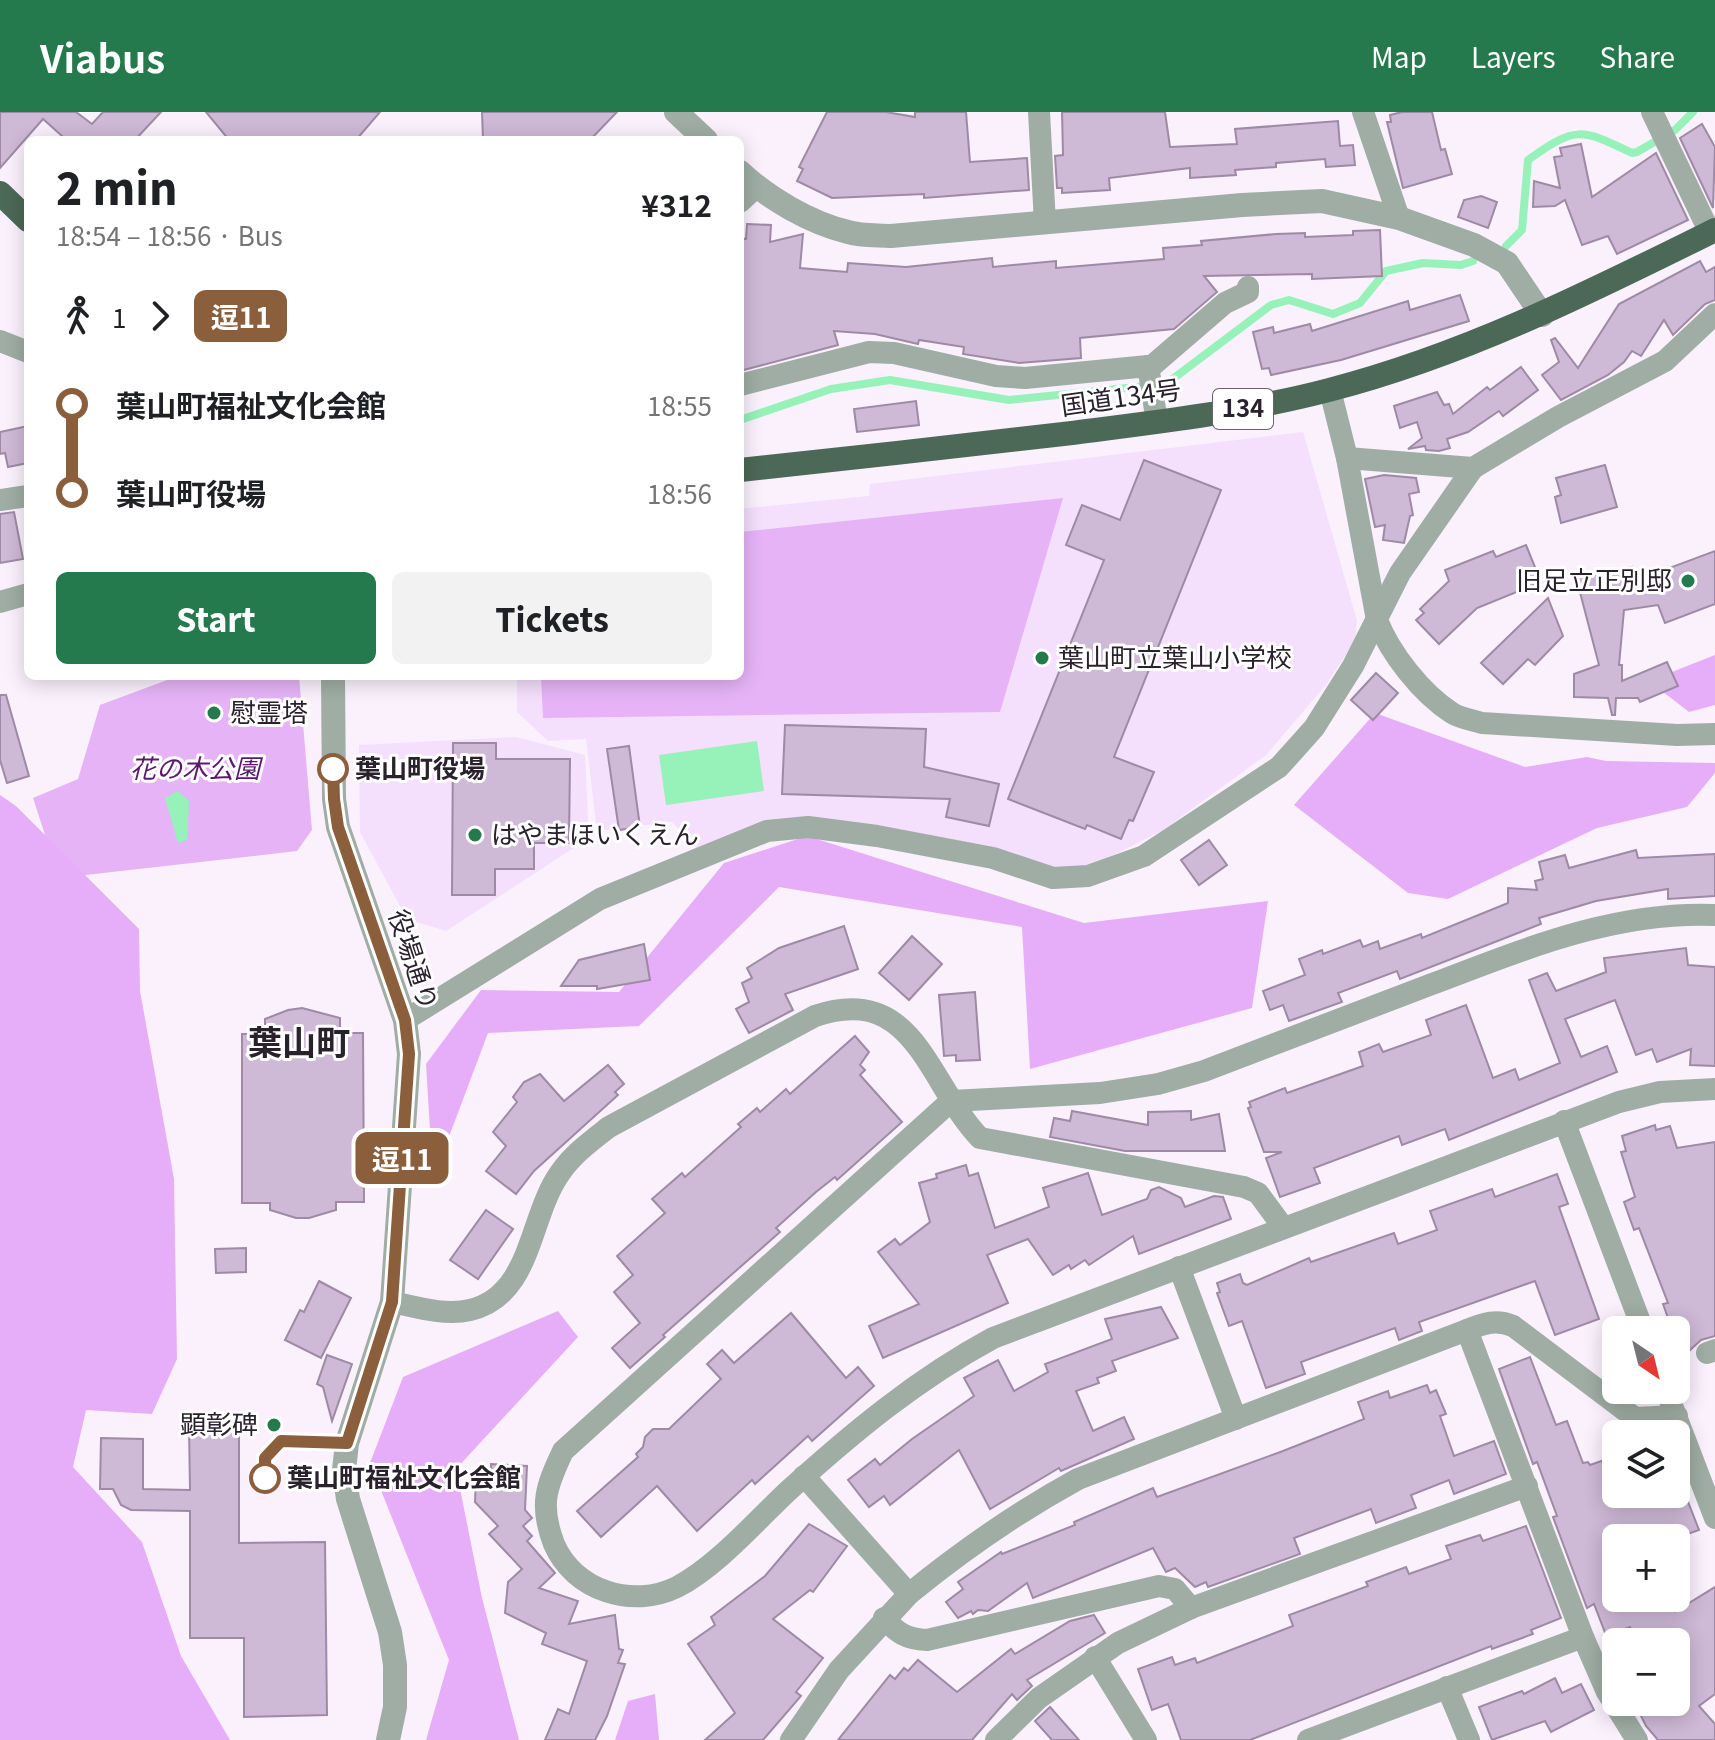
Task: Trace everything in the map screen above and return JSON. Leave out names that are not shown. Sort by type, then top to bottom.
[{"type":"highway","points":[[0,193],[24,216]]},
{"type":"highway","name":"国道134号","points":[[744,469],[1155,411],[1254,407],[1330,390],[1455,350],[1542,315],[1712,231]]},
{"type":"street","points":[[676,112],[702,136]]},
{"type":"street","points":[[1039,112],[1045,223]]},
{"type":"street","points":[[1363,112],[1399,218]]},
{"type":"street","points":[[1652,112],[1712,231]]},
{"type":"street","points":[[745,187],[848,233],[891,236],[1242,205],[1322,201],[1399,218],[1474,245],[1507,263],[1542,315]]},
{"type":"street","points":[[744,384],[869,352],[894,353],[996,376],[1025,378],[1149,369],[1225,303],[1248,292],[1248,287]]},
{"type":"street","points":[[405,1020],[600,899],[767,831],[808,827],[877,836],[993,858],[1053,878],[1088,876],[1144,856],[1279,767],[1314,728],[1377,620],[1400,573],[1473,468],[1558,417],[1665,361],[1715,314]]},
{"type":"street","points":[[0,341],[24,350]]},
{"type":"street","points":[[1149,369],[1155,411]]},
{"type":"street","points":[[1330,390],[1347,458],[1377,620],[1385,641],[1434,698],[1455,715],[1482,723],[1677,735],[1715,734]]},
{"type":"street","points":[[1347,458],[1473,468]]},
{"type":"street","points":[[0,500],[24,497]]},
{"type":"street","points":[[0,602],[24,595]]},
{"type":"street","name":"役場通り","points":[[333,680],[334,799],[338,827],[405,1020],[409,1054],[392,1302],[347,1443],[344,1470],[348,1499],[390,1632],[395,1665],[395,1707],[388,1740]]},
{"type":"street","points":[[1715,915],[1684,914],[1635,919],[1568,934],[1204,1071],[1158,1084],[1100,1093],[951,1101],[563,1451],[546,1486],[545,1521],[558,1552],[583,1579],[613,1595],[645,1598],[678,1586],[705,1567],[804,1476],[908,1389],[947,1362],[993,1338],[1564,1121],[1660,1092],[1715,1089]]},
{"type":"street","points":[[392,1302],[438,1311],[470,1310],[498,1298],[518,1274],[541,1208],[559,1174],[581,1148],[609,1127],[815,1016],[840,1007],[874,1010],[898,1023],[918,1046],[963,1121],[980,1138],[1244,1187],[1258,1193],[1283,1227]]},
{"type":"street","points":[[1564,1121],[1638,1316]]},
{"type":"street","points":[[1179,1267],[1236,1419]]},
{"type":"street","points":[[791,1740],[839,1670],[884,1618],[973,1542],[1022,1510],[1078,1479],[1490,1321],[1513,1326],[1635,1418],[1677,1416]]},
{"type":"street","points":[[1467,1330],[1583,1637],[1607,1692],[1637,1740]]},
{"type":"street","points":[[1672,1404],[1715,1518]]},
{"type":"street","points":[[804,1476],[909,1594]]},
{"type":"street","points":[[996,1740],[1039,1698],[1095,1657],[1191,1608],[1527,1486]]},
{"type":"street","points":[[884,1618],[909,1639],[927,1640],[1159,1586],[1175,1589],[1191,1608]]},
{"type":"street","points":[[1308,1740],[1583,1637]]},
{"type":"street","points":[[1095,1657],[1146,1740]]},
{"type":"street","points":[[1447,1687],[1469,1740]]},
{"type":"shaded area","name":"葉山町立葉山小学校","points":[[1303,432],[1357,621],[1355,641],[1325,686],[1266,755],[1163,830],[1092,866],[1062,870],[813,823],[699,851],[672,822],[597,831],[586,739],[548,741],[517,712],[517,680],[744,680],[744,509],[869,496],[870,484]]},
{"type":"shaded area","points":[[1715,655],[1715,705],[1689,712],[1649,681]]},
{"type":"shaded area","points":[[1375,713],[1525,767],[1587,757],[1606,761],[1715,763],[1715,773],[1687,807],[1597,828],[1448,899],[1408,893],[1294,805]]},
{"type":"shaded area","name":"はやまほいくえん","points":[[516,737],[585,755],[589,838],[446,931],[407,919],[360,832],[359,745]]},
{"type":"shaded area","points":[[757,741],[764,791],[666,805],[659,755]]},
{"type":"shaded area","points":[[178,791],[189,801],[187,840],[178,843],[165,798]]},
{"type":"shaded area","points":[[0,795],[16,806],[139,929],[140,991],[174,1179],[177,1359],[152,1414],[86,1410],[73,1467],[142,1542],[181,1656],[230,1740],[0,1740]]},
{"type":"shaded area","points":[[807,836],[1084,923],[1268,901],[1252,1008],[1030,1069],[1022,927],[779,887],[639,1026],[488,1033],[433,1179],[426,1064],[481,990],[619,992],[724,863]]},
{"type":"shaded area","points":[[558,1311],[578,1337],[456,1469],[482,1598],[519,1740],[426,1740],[449,1660],[370,1463],[403,1377]]},
{"type":"shaded area","points":[[655,1694],[659,1740],[615,1740],[628,1701]]},
{"type":"green space","points":[[1063,498],[1000,712],[543,718],[541,680],[744,680],[744,532]]},
{"type":"green space","name":"花の木公園","points":[[167,680],[299,680],[312,830],[297,851],[59,878],[33,798],[78,779],[100,705]]},
{"type":"building","points":[[0,112],[76,112],[92,124],[103,112],[161,112],[139,136],[62,136],[43,119],[28,136],[24,136],[24,141],[0,168]]},
{"type":"building","points":[[206,112],[380,112],[359,136],[226,136]]},
{"type":"building","points":[[482,112],[617,112],[594,136],[483,136]]},
{"type":"building","points":[[827,112],[886,112],[915,117],[915,112],[966,112],[970,162],[1027,158],[1029,190],[924,198],[924,194],[832,198],[797,181],[803,169],[799,167]]},
{"type":"building","points":[[1062,112],[1165,112],[1170,147],[1237,144],[1235,129],[1338,121],[1340,146],[1353,145],[1355,165],[1326,167],[1325,159],[1235,170],[1236,175],[1190,178],[1190,168],[1109,178],[1110,190],[1062,193],[1062,188],[1057,188],[1055,156],[1063,155]]},
{"type":"building","points":[[1432,112],[1441,150],[1445,149],[1452,174],[1403,188],[1387,122],[1391,122],[1390,115]]},
{"type":"building","points":[[1702,124],[1715,147],[1713,208],[1680,138]]},
{"type":"building","points":[[1581,144],[1592,197],[1656,153],[1688,220],[1617,254],[1608,236],[1582,245],[1565,200],[1555,206],[1533,207],[1534,181],[1560,188],[1554,157],[1562,156],[1560,148]]},
{"type":"building","points":[[1481,196],[1497,202],[1488,228],[1458,217],[1464,200]]},
{"type":"building","points":[[747,224],[771,225],[770,242],[803,234],[800,268],[847,272],[848,263],[906,267],[992,258],[993,267],[1056,261],[1056,268],[1164,259],[1163,248],[1202,245],[1201,241],[1276,234],[1305,233],[1305,237],[1353,235],[1353,231],[1380,230],[1382,276],[1312,279],[1312,274],[1204,276],[1217,292],[1174,329],[1080,338],[1081,358],[1019,363],[963,354],[964,347],[919,340],[918,344],[875,334],[834,331],[838,345],[744,370]]},
{"type":"building","points":[[1700,261],[1706,272],[1715,267],[1715,300],[1705,304],[1673,335],[1664,320],[1641,356],[1632,351],[1608,375],[1561,400],[1542,375],[1559,362],[1551,340],[1555,338],[1578,368],[1619,304]]},
{"type":"building","points":[[1460,295],[1469,321],[1341,360],[1271,375],[1269,368],[1262,369],[1253,332],[1273,327],[1274,333],[1310,324],[1312,331],[1408,301],[1410,310]]},
{"type":"building","points":[[1521,367],[1538,390],[1503,416],[1499,411],[1468,432],[1447,439],[1450,448],[1439,451],[1426,450],[1425,446],[1408,449],[1422,438],[1417,422],[1400,428],[1394,406],[1437,392],[1444,405],[1449,404],[1453,414],[1487,387],[1490,390]]},
{"type":"building","points":[[916,401],[919,425],[857,432],[854,409]]},
{"type":"building","points":[[24,427],[24,464],[8,467],[5,453],[0,454],[0,432]]},
{"type":"building","points":[[1144,460],[1221,490],[1114,757],[1154,772],[1133,821],[1129,820],[1121,839],[1087,825],[1085,829],[1008,799],[1104,560],[1066,545],[1082,505],[1120,520]]},
{"type":"building","points":[[1605,465],[1617,507],[1561,523],[1555,497],[1561,495],[1556,478]]},
{"type":"building","points":[[1384,475],[1416,478],[1419,492],[1409,494],[1413,515],[1410,516],[1404,543],[1383,540],[1385,525],[1375,527],[1365,479]]},
{"type":"building","points":[[14,512],[23,559],[0,563],[0,514]]},
{"type":"building","points":[[1526,545],[1541,582],[1477,608],[1439,644],[1416,620],[1424,613],[1420,609],[1449,581],[1445,570],[1493,551],[1496,557]]},
{"type":"building","points":[[1715,551],[1715,604],[1665,623],[1658,605],[1624,610],[1619,665],[1622,665],[1622,681],[1667,662],[1678,686],[1640,702],[1638,698],[1616,698],[1615,715],[1612,715],[1608,698],[1574,697],[1574,674],[1599,665],[1576,577],[1632,567],[1635,581]]},
{"type":"building","points":[[1548,598],[1563,636],[1535,665],[1528,659],[1503,684],[1481,663]]},
{"type":"building","points":[[1376,673],[1398,693],[1373,720],[1351,700]]},
{"type":"building","points":[[0,695],[6,695],[29,776],[7,783],[0,760]]},
{"type":"building","points":[[785,725],[926,729],[924,767],[999,784],[989,826],[946,817],[950,799],[782,794]]},
{"type":"building","points":[[453,743],[496,743],[496,759],[570,759],[569,843],[534,843],[534,869],[495,869],[495,895],[452,895]]},
{"type":"building","points":[[629,746],[640,827],[619,830],[607,749]]},
{"type":"building","points":[[1209,840],[1227,865],[1199,885],[1181,860]]},
{"type":"building","points":[[1636,850],[1638,858],[1715,854],[1715,896],[1668,899],[1668,889],[1596,901],[1539,918],[1541,924],[1400,979],[1397,971],[1338,993],[1342,1002],[1289,1021],[1283,1005],[1270,1010],[1263,991],[1305,975],[1299,959],[1360,940],[1363,947],[1378,941],[1380,949],[1421,934],[1422,938],[1508,903],[1508,888],[1537,890],[1535,881],[1543,879],[1539,862],[1565,855],[1569,868]]},
{"type":"building","points":[[844,926],[858,969],[785,994],[793,1010],[749,1033],[736,1009],[749,1002],[742,983],[752,978],[747,968],[779,948]]},
{"type":"building","points":[[912,936],[942,964],[909,1000],[879,973]]},
{"type":"building","points":[[644,944],[650,980],[597,989],[597,986],[561,986],[579,960]]},
{"type":"building","points":[[1686,948],[1688,965],[1715,967],[1715,1066],[1690,1065],[1691,1049],[1657,1062],[1652,1049],[1636,1055],[1615,1000],[1565,1019],[1581,1057],[1607,1046],[1617,1072],[1449,1140],[1445,1129],[1402,1145],[1399,1136],[1314,1168],[1320,1183],[1280,1197],[1266,1158],[1282,1152],[1264,1152],[1248,1108],[1251,1107],[1249,1102],[1285,1088],[1287,1093],[1363,1066],[1359,1052],[1379,1044],[1383,1052],[1431,1035],[1426,1020],[1466,1005],[1493,1078],[1515,1069],[1519,1080],[1560,1063],[1529,980],[1547,973],[1556,991],[1606,972],[1604,958]]},
{"type":"building","points":[[975,992],[980,1060],[956,1061],[956,1055],[944,1056],[939,995]]},
{"type":"building","points":[[302,1008],[340,1018],[340,1033],[363,1033],[364,1202],[336,1202],[336,1210],[309,1218],[296,1218],[270,1210],[270,1203],[242,1203],[242,1034],[265,1034],[265,1019]]},
{"type":"building","points":[[855,1036],[869,1052],[860,1065],[865,1070],[860,1075],[902,1122],[837,1180],[835,1177],[776,1228],[780,1232],[630,1368],[612,1348],[640,1323],[614,1292],[633,1275],[617,1256],[665,1213],[652,1199],[682,1173],[685,1177],[741,1127],[738,1124],[757,1108],[760,1112],[786,1089],[790,1094]]},
{"type":"building","points":[[608,1065],[624,1084],[615,1092],[618,1095],[534,1171],[516,1194],[486,1171],[506,1146],[493,1132],[517,1102],[513,1097],[524,1082],[540,1074],[564,1101]]},
{"type":"building","points":[[1072,1111],[1148,1125],[1148,1112],[1191,1111],[1191,1120],[1219,1114],[1225,1151],[1125,1151],[1050,1137],[1054,1118],[1070,1121]]},
{"type":"building","points":[[1655,1125],[1656,1130],[1670,1126],[1677,1148],[1715,1142],[1715,1336],[1701,1340],[1690,1350],[1690,1316],[1667,1316],[1663,1304],[1668,1303],[1639,1228],[1634,1230],[1624,1202],[1635,1197],[1621,1152],[1626,1151],[1622,1136]]},
{"type":"building","points":[[966,1165],[969,1176],[978,1173],[995,1228],[1049,1207],[1043,1188],[1088,1173],[1102,1215],[1147,1199],[1151,1190],[1159,1187],[1181,1198],[1185,1207],[1214,1196],[1223,1197],[1231,1219],[1139,1254],[1133,1236],[1089,1265],[1085,1260],[1053,1275],[1028,1239],[987,1255],[1008,1303],[883,1358],[869,1326],[919,1304],[878,1252],[895,1239],[900,1245],[930,1222],[919,1183]]},
{"type":"building","points":[[1557,1174],[1568,1204],[1559,1207],[1599,1319],[1555,1335],[1535,1281],[1419,1322],[1422,1331],[1399,1340],[1395,1328],[1301,1362],[1305,1374],[1266,1388],[1242,1321],[1229,1326],[1217,1293],[1220,1292],[1217,1283],[1240,1274],[1247,1285],[1309,1258],[1311,1262],[1394,1233],[1398,1244],[1437,1230],[1430,1211],[1492,1189],[1495,1197]]},
{"type":"building","points":[[486,1210],[513,1229],[478,1279],[450,1260]]},
{"type":"building","points":[[246,1248],[246,1272],[216,1273],[215,1249]]},
{"type":"building","points":[[319,1281],[351,1298],[321,1358],[285,1340],[300,1310],[304,1312]]},
{"type":"building","points":[[1161,1307],[1178,1338],[1112,1361],[1116,1371],[1097,1378],[1099,1383],[1076,1391],[1093,1431],[1124,1417],[1134,1439],[1061,1471],[1059,1468],[990,1509],[959,1450],[890,1505],[884,1496],[869,1507],[848,1480],[875,1459],[880,1465],[974,1396],[964,1378],[998,1360],[1014,1391],[1048,1372],[1045,1364],[1112,1339],[1105,1319]]},
{"type":"building","points":[[791,1313],[846,1378],[858,1367],[874,1386],[812,1441],[808,1436],[755,1484],[752,1480],[697,1531],[657,1486],[601,1537],[577,1511],[638,1457],[636,1454],[643,1447],[645,1437],[653,1429],[669,1429],[721,1379],[707,1364],[722,1350],[734,1363]]},
{"type":"building","points":[[327,1355],[352,1364],[332,1421],[323,1387],[317,1384]]},
{"type":"building","points":[[1530,1357],[1556,1425],[1567,1421],[1583,1463],[1590,1465],[1602,1461],[1602,1508],[1690,1507],[1699,1530],[1690,1533],[1690,1524],[1602,1524],[1602,1612],[1690,1612],[1690,1602],[1715,1587],[1715,1694],[1699,1706],[1715,1724],[1715,1740],[1658,1740],[1646,1726],[1641,1716],[1690,1716],[1690,1628],[1603,1628],[1594,1604],[1587,1608],[1553,1517],[1557,1516],[1537,1462],[1533,1464],[1499,1369]]},
{"type":"building","points":[[1427,1385],[1430,1393],[1436,1390],[1446,1414],[1440,1416],[1454,1456],[1494,1441],[1506,1474],[1454,1494],[1449,1480],[1411,1495],[1416,1508],[1376,1523],[1371,1509],[1294,1538],[1300,1554],[1208,1587],[1206,1582],[1195,1587],[1175,1568],[1166,1572],[1153,1548],[1033,1598],[1027,1583],[988,1611],[978,1610],[973,1614],[971,1611],[958,1618],[946,1602],[963,1589],[958,1582],[1001,1552],[1075,1525],[1074,1522],[1153,1488],[1157,1497],[1364,1419],[1358,1402],[1388,1391],[1390,1398]]},
{"type":"building","points":[[239,1426],[239,1543],[325,1542],[327,1715],[244,1717],[244,1638],[190,1638],[190,1511],[131,1510],[121,1505],[113,1489],[100,1489],[101,1438],[143,1439],[143,1489],[190,1490],[189,1427]]},
{"type":"building","points":[[491,1464],[527,1466],[525,1510],[532,1518],[523,1526],[532,1536],[527,1541],[555,1573],[539,1588],[578,1601],[569,1624],[615,1615],[619,1649],[623,1650],[618,1663],[625,1664],[595,1740],[545,1740],[558,1709],[569,1714],[587,1661],[542,1644],[546,1633],[505,1613],[508,1582],[522,1569],[489,1534],[498,1526],[475,1502],[476,1474],[491,1475]]},
{"type":"building","points":[[809,1524],[847,1546],[813,1592],[810,1590],[773,1619],[823,1658],[796,1692],[801,1696],[763,1740],[705,1740],[735,1713],[688,1644],[715,1625],[711,1617],[765,1576]]},
{"type":"building","points":[[1526,1526],[1561,1618],[1531,1630],[1533,1634],[1492,1649],[1491,1646],[1250,1740],[1181,1740],[1168,1704],[1152,1710],[1138,1669],[1172,1657],[1175,1665],[1195,1658],[1197,1663],[1293,1626],[1289,1615],[1368,1586],[1366,1582],[1406,1567],[1409,1574],[1451,1559],[1446,1546],[1480,1535],[1483,1541]]},
{"type":"building","points":[[1094,1615],[1105,1633],[1027,1680],[1032,1686],[1017,1700],[1012,1694],[972,1740],[838,1740],[890,1675],[895,1679],[904,1668],[908,1671],[918,1660],[957,1692],[1011,1649],[1015,1654],[1070,1621]]},
{"type":"building","points":[[1555,1678],[1562,1693],[1581,1684],[1594,1710],[1551,1732],[1545,1721],[1492,1740],[1479,1707],[1522,1691],[1524,1694]]},
{"type":"building","points":[[1050,1707],[1079,1740],[1052,1740],[1035,1721]]},
{"type":"waterway","points":[[1506,246],[1522,230],[1528,160],[1557,141],[1578,134],[1601,139],[1632,153],[1637,152],[1675,130],[1693,112]]},
{"type":"waterway","points":[[744,419],[831,389],[890,380],[1009,400],[1166,384],[1271,305],[1289,300],[1333,314],[1360,303],[1386,271],[1423,263],[1461,265],[1473,261]]},
{"type":"bus line","name":"逗11","points":[[265,1478],[265,1458],[281,1441],[347,1443],[392,1302],[409,1054],[405,1020],[338,827],[333,769]]},
{"type":"place","name":"旧足立正別邸","points":[[1688,581]]},
{"type":"place","name":"葉山町立葉山小学校","points":[[1042,658]]},
{"type":"place","name":"慰霊塔","points":[[214,713]]},
{"type":"place","name":"葉山町役場","points":[[333,769]]},
{"type":"place","name":"はやまほいくえん","points":[[475,835]]},
{"type":"place","name":"顕彰碑","points":[[274,1425]]},
{"type":"place","name":"葉山町福祉文化会館","points":[[265,1478]]},
{"type":"district","name":"葉山町","points":[[299,1043]]}]
